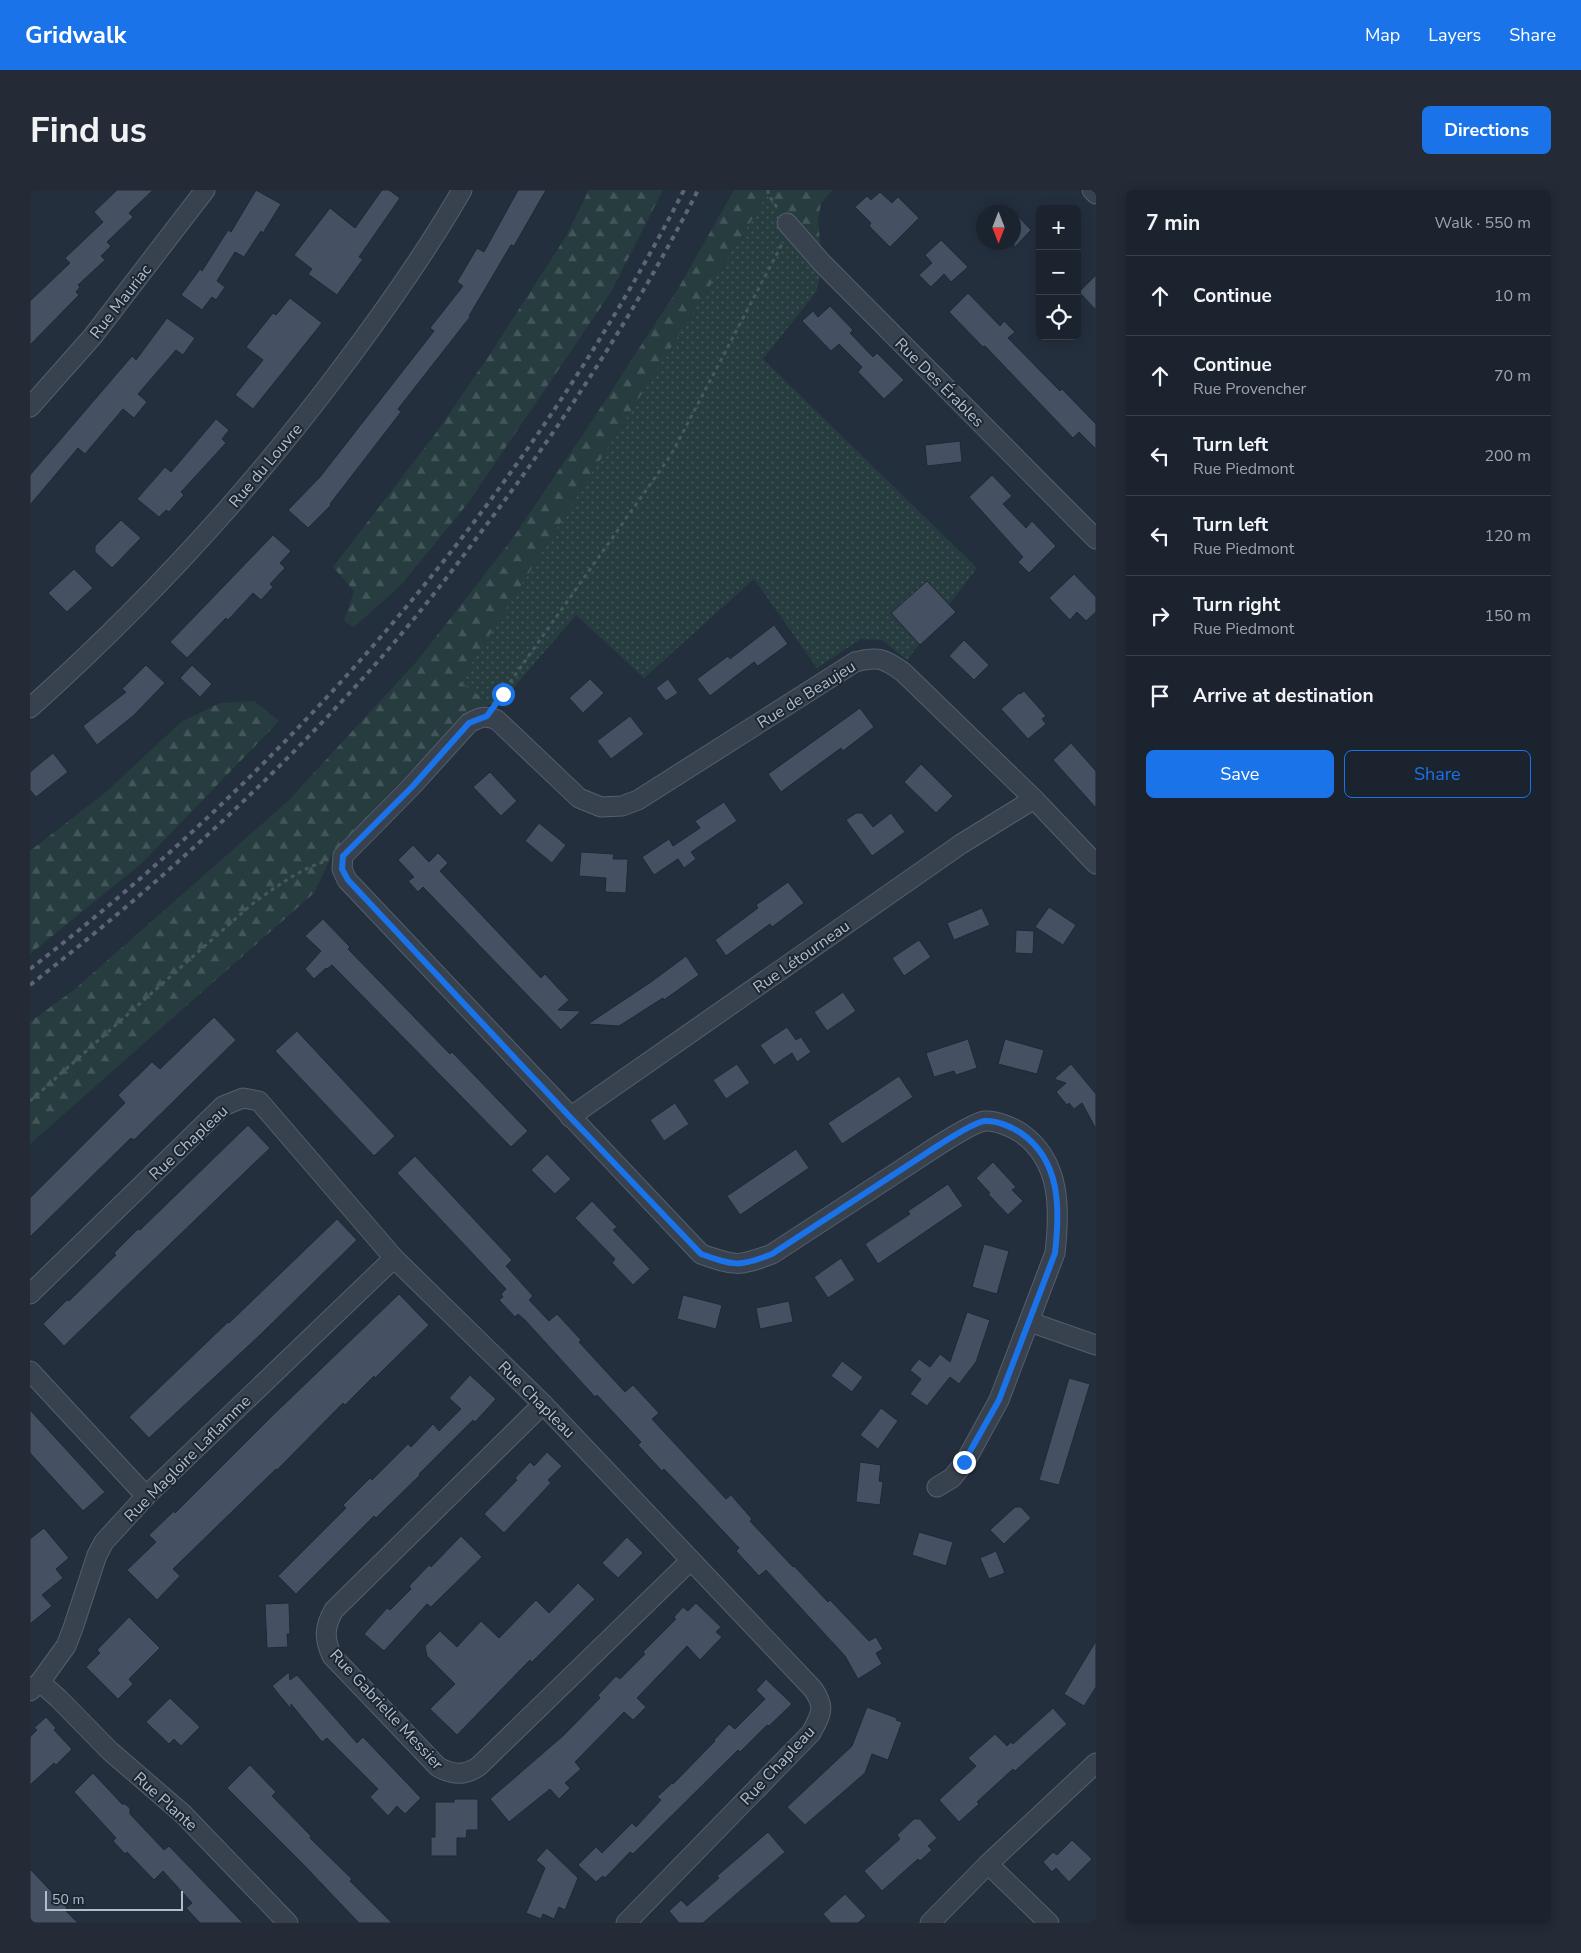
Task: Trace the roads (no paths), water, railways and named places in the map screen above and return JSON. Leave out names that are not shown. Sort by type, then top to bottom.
[{"type":"street","name":"Rue Mauriac","points":[[30,407],[93,336],[205,190]]},
{"type":"street","name":"Rue du Louvre","points":[[30,708],[106,637],[170,573],[264,468],[377,321],[462,190]]},
{"type":"street","points":[[1092,190],[1096,194]]},
{"type":"street","name":"Rue Des Érables","points":[[787,223],[822,263],[1096,539]]},
{"type":"street","name":"Rue de Beaujeu","points":[[570,1117],[348,880],[342,869],[343,856],[412,787],[469,723],[487,716],[497,720],[579,798],[600,807],[622,806],[638,800],[855,662],[872,657],[888,661],[903,672],[1034,799],[1096,864]]},
{"type":"street","name":"Rue Létourneau","points":[[570,1117],[961,844],[1034,799]]},
{"type":"street","name":"Rue Chapleau","points":[[30,1294],[223,1106],[243,1098],[259,1101],[394,1258],[542,1404],[813,1689],[820,1700],[820,1714],[811,1733],[626,1923]]},
{"type":"street","points":[[570,1117],[701,1254],[728,1264],[747,1264],[772,1254],[950,1138],[984,1121],[1012,1127],[1034,1142],[1048,1164],[1058,1199],[1058,1227],[1055,1253],[999,1400],[964,1462],[952,1478],[937,1488]]},
{"type":"street","name":"Rue Magloire Laflamme","points":[[35,1687],[66,1646],[104,1542],[146,1496],[394,1258]]},
{"type":"street","points":[[1030,1322],[1096,1345]]},
{"type":"street","points":[[30,1371],[146,1496]]},
{"type":"street","name":"Rue Gabrielle Messier","points":[[542,1404],[334,1610],[328,1620],[326,1644],[332,1656],[391,1719],[438,1767],[448,1773],[470,1772],[479,1766],[691,1560]]},
{"type":"street","name":"Rue Plante","points":[[35,1687],[59,1699],[110,1751],[183,1814],[288,1923]]},
{"type":"street","points":[[930,1923],[988,1864],[1096,1763]]},
{"type":"street","points":[[988,1864],[1048,1923]]},
{"type":"railway","points":[[30,969],[129,888],[224,802],[314,711],[399,615],[479,515],[554,410],[622,302],[684,190]]},
{"type":"railway","points":[[30,985],[76,949],[165,873],[251,794],[293,753],[373,667],[427,603],[509,495],[568,411],[649,280],[698,190]]}]
